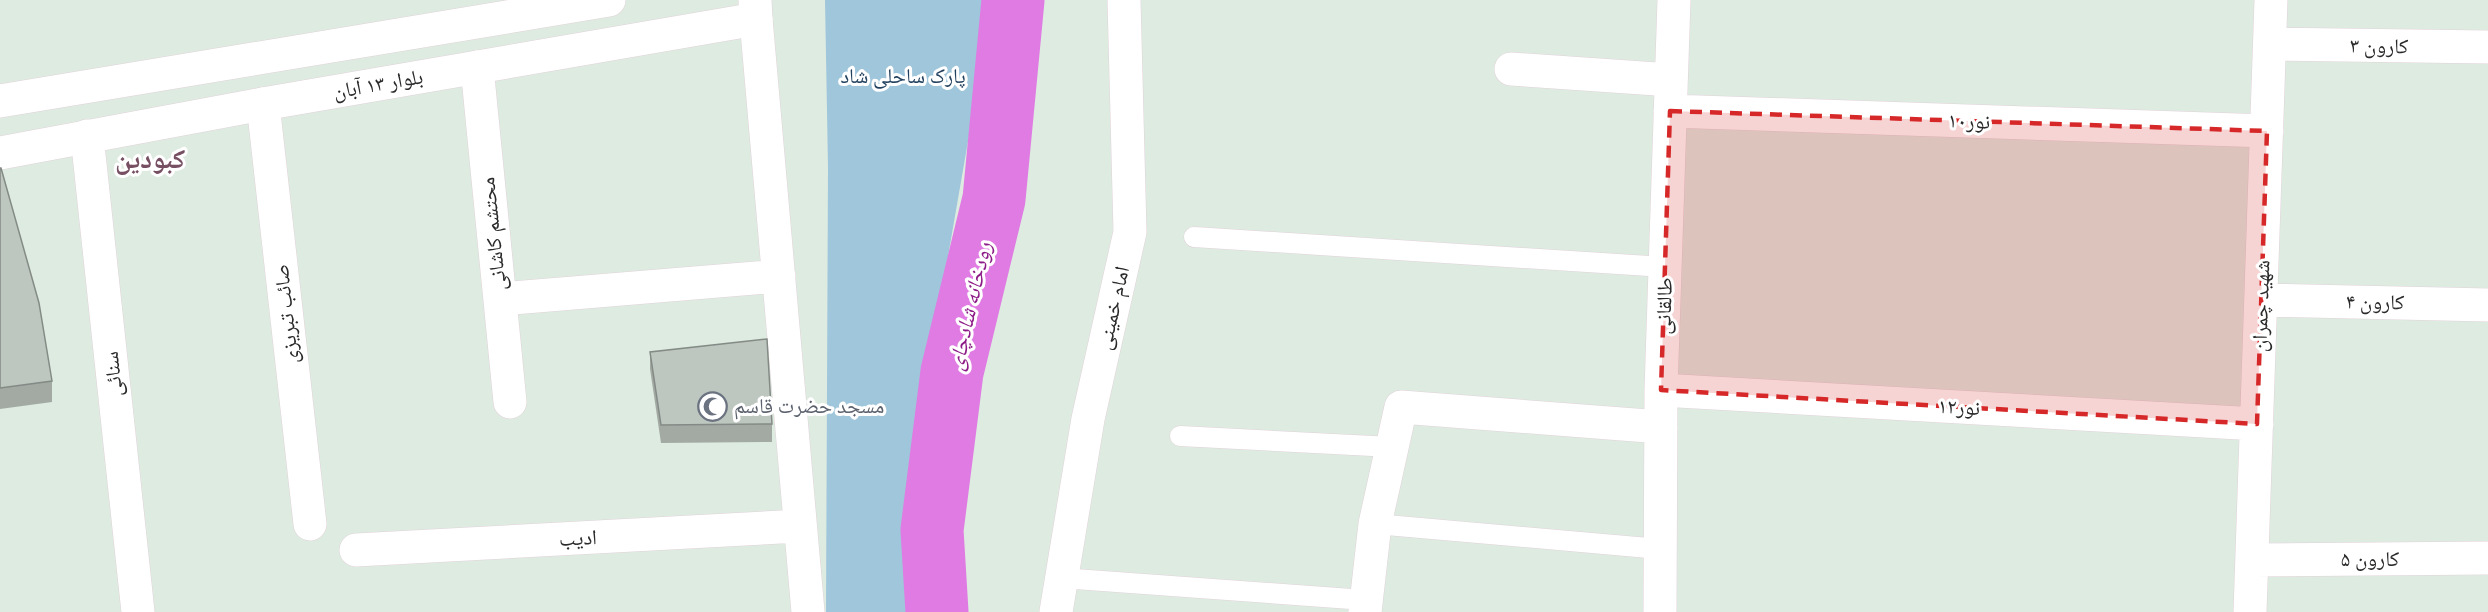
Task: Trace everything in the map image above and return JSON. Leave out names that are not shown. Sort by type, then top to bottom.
[{"type":"street","points":[[0,100],[609,0]]},
{"type":"street","name":"امام خمینی","points":[[1056,612],[1088,419],[1130,232],[1124,0]]},
{"type":"street","name":"طالقانی","points":[[1660,612],[1661,390],[1674,0]]},
{"type":"street","name":"شهید چمران","points":[[2250,612],[2271,0]]},
{"type":"street","points":[[755,9],[808,612]]},
{"type":"street","name":"بلوار ۱۳ آبان","points":[[0,153],[477,67],[755,9]]},
{"type":"street","name":"کارون ۳","points":[[2270,44],[2488,47]]},
{"type":"street","name":"محتشم کاشانی","points":[[477,67],[510,402]]},
{"type":"street","name":"نور۱۰","points":[[1511,69],[1671,95],[2267,132]]},
{"type":"street","name":"صائب تبریزی","points":[[263,104],[310,524]]},
{"type":"street","name":"سنائی","points":[[87,136],[138,612]]},
{"type":"street","points":[[500,299],[779,276]]},
{"type":"street","name":"کارون ۴","points":[[2261,300],[2488,305]]},
{"type":"street","name":"نور۱۲","points":[[1661,390],[2257,424]]},
{"type":"street","points":[[1365,606],[1375,524],[1401,407],[1661,427]]},
{"type":"street","name":"ادیب","points":[[356,549],[800,526]]},
{"type":"street","name":"کارون ۵","points":[[2252,560],[2488,558]]},
{"type":"lane","points":[[1194,237],[1665,267]]},
{"type":"lane","points":[[1180,436],[1392,447]]},
{"type":"lane","points":[[1375,524],[1660,549]]},
{"type":"lane","points":[[1061,578],[1365,606]]},
{"type":"highlighted area","points":[[1670,111],[2267,131],[2257,424],[1661,390]]},
{"type":"green space","name":"پارک ساحلی شاد","points":[[825,0],[1000,0],[979,78],[938,314],[914,612],[826,612],[828,167]]},
{"type":"building","points":[[0,168],[39,303],[52,381],[0,388]]},
{"type":"building","name":"مسجد حضرت قاسم","points":[[767,339],[772,424],[661,425],[650,352]]},
{"type":"waterway","name":"رودخانه شادچای","points":[[937,612],[932,530],[952,372],[994,199],[1013,0]]},
{"type":"place","name":"مسجد حضرت قاسم","points":[[713,406]]},
{"type":"district","name":"کبودین","points":[[150,159]]}]
